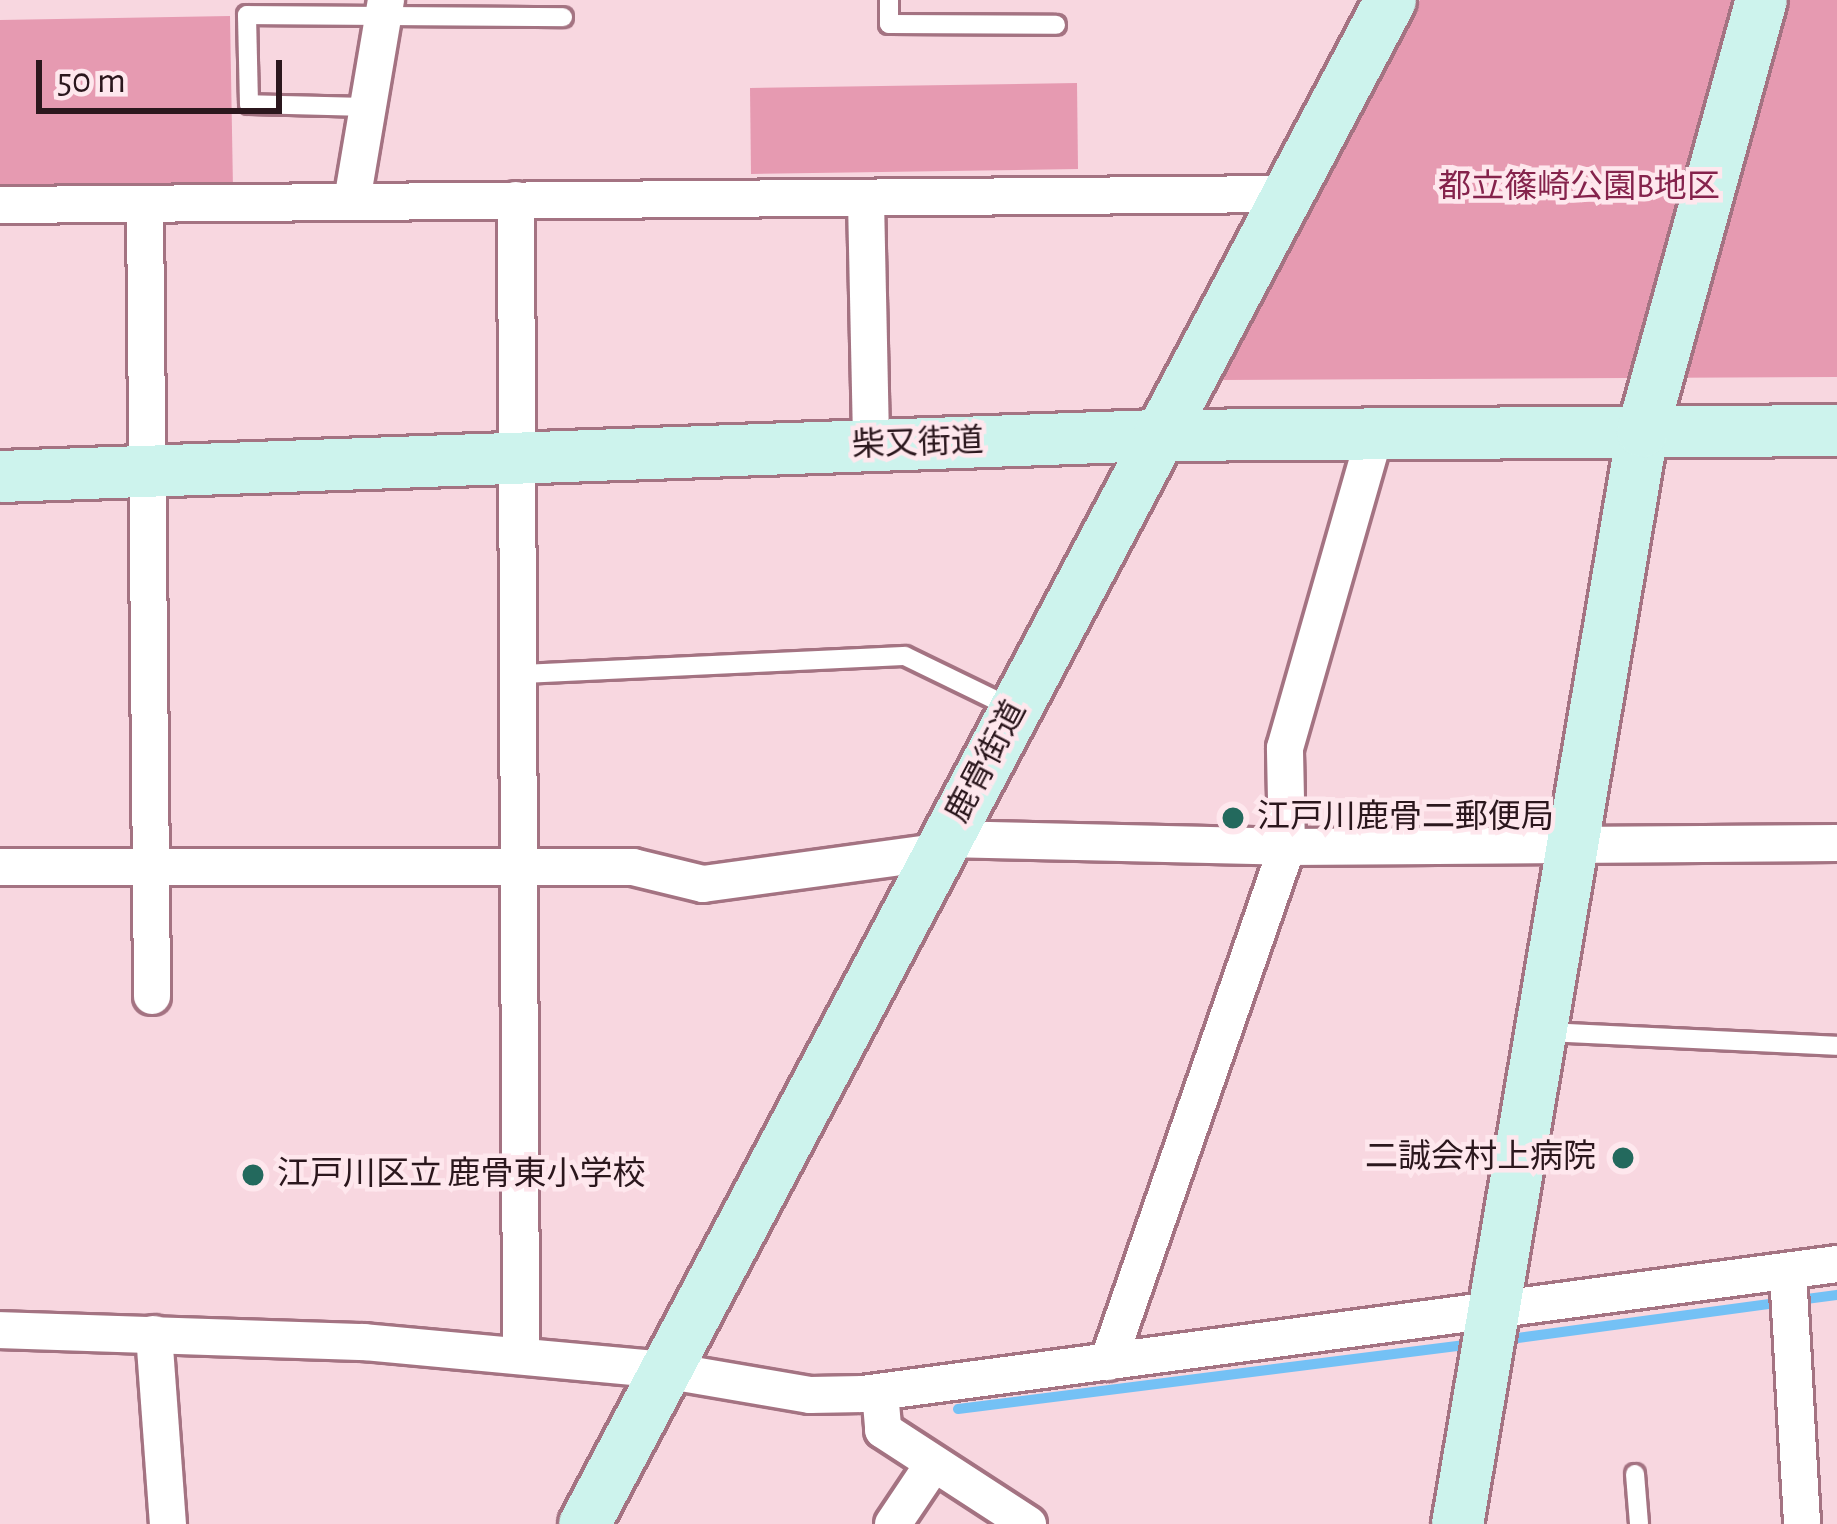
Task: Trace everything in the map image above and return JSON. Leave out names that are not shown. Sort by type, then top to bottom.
[{"type":"street","name":"鹿骨街道","points":[[584,1524],[1390,0]]},
{"type":"street","points":[[1457,1524],[1642,431],[1761,0]]},
{"type":"street","points":[[352,201],[386,5]]},
{"type":"street","points":[[0,205],[1286,194]]},
{"type":"street","points":[[516,200],[521,1355]]},
{"type":"street","points":[[866,200],[871,446]]},
{"type":"street","points":[[145,206],[152,996]]},
{"type":"street","points":[[1108,1362],[1287,847],[1285,748],[1376,430]]},
{"type":"street","name":"柴又街道","points":[[0,476],[1160,435],[1837,430]]},
{"type":"street","points":[[0,867],[632,867],[703,884],[942,846],[1572,848],[1837,843]]},
{"type":"street","points":[[0,1330],[521,1355],[664,1370],[809,1395],[880,1392],[1493,1306],[1837,1264]]},
{"type":"street","points":[[1788,1271],[1802,1524]]},
{"type":"street","points":[[154,1334],[168,1524]]},
{"type":"street","points":[[880,1392],[883,1430],[1028,1524]]},
{"type":"street","points":[[893,1524],[932,1466]]},
{"type":"lane","points":[[889,0],[889,24],[1056,25]]},
{"type":"lane","points":[[966,0],[966,24]]},
{"type":"lane","points":[[368,106],[248,104],[247,15],[386,5],[563,16]]},
{"type":"lane","points":[[521,674],[905,656],[1016,710]]},
{"type":"lane","points":[[1540,1032],[1837,1046]]},
{"type":"lane","points":[[1636,1474],[1639,1524]]},
{"type":"green space","name":"都立篠崎公園B地区","points":[[1420,0],[1837,0],[1837,377],[1219,380]]},
{"type":"green space","points":[[230,16],[233,189],[0,193],[0,20]]},
{"type":"green space","points":[[1077,83],[1078,169],[751,174],[750,88]]},
{"type":"waterway","points":[[1503,1340],[1837,1295]]},
{"type":"waterway","points":[[958,1409],[1473,1344]]},
{"type":"place","name":"江戸川鹿骨二郵便局","points":[[1233,818]]},
{"type":"place","name":"二誠会村上病院","points":[[1623,1158]]},
{"type":"place","name":"江戸川区立 鹿骨東小学校","points":[[253,1175]]}]
